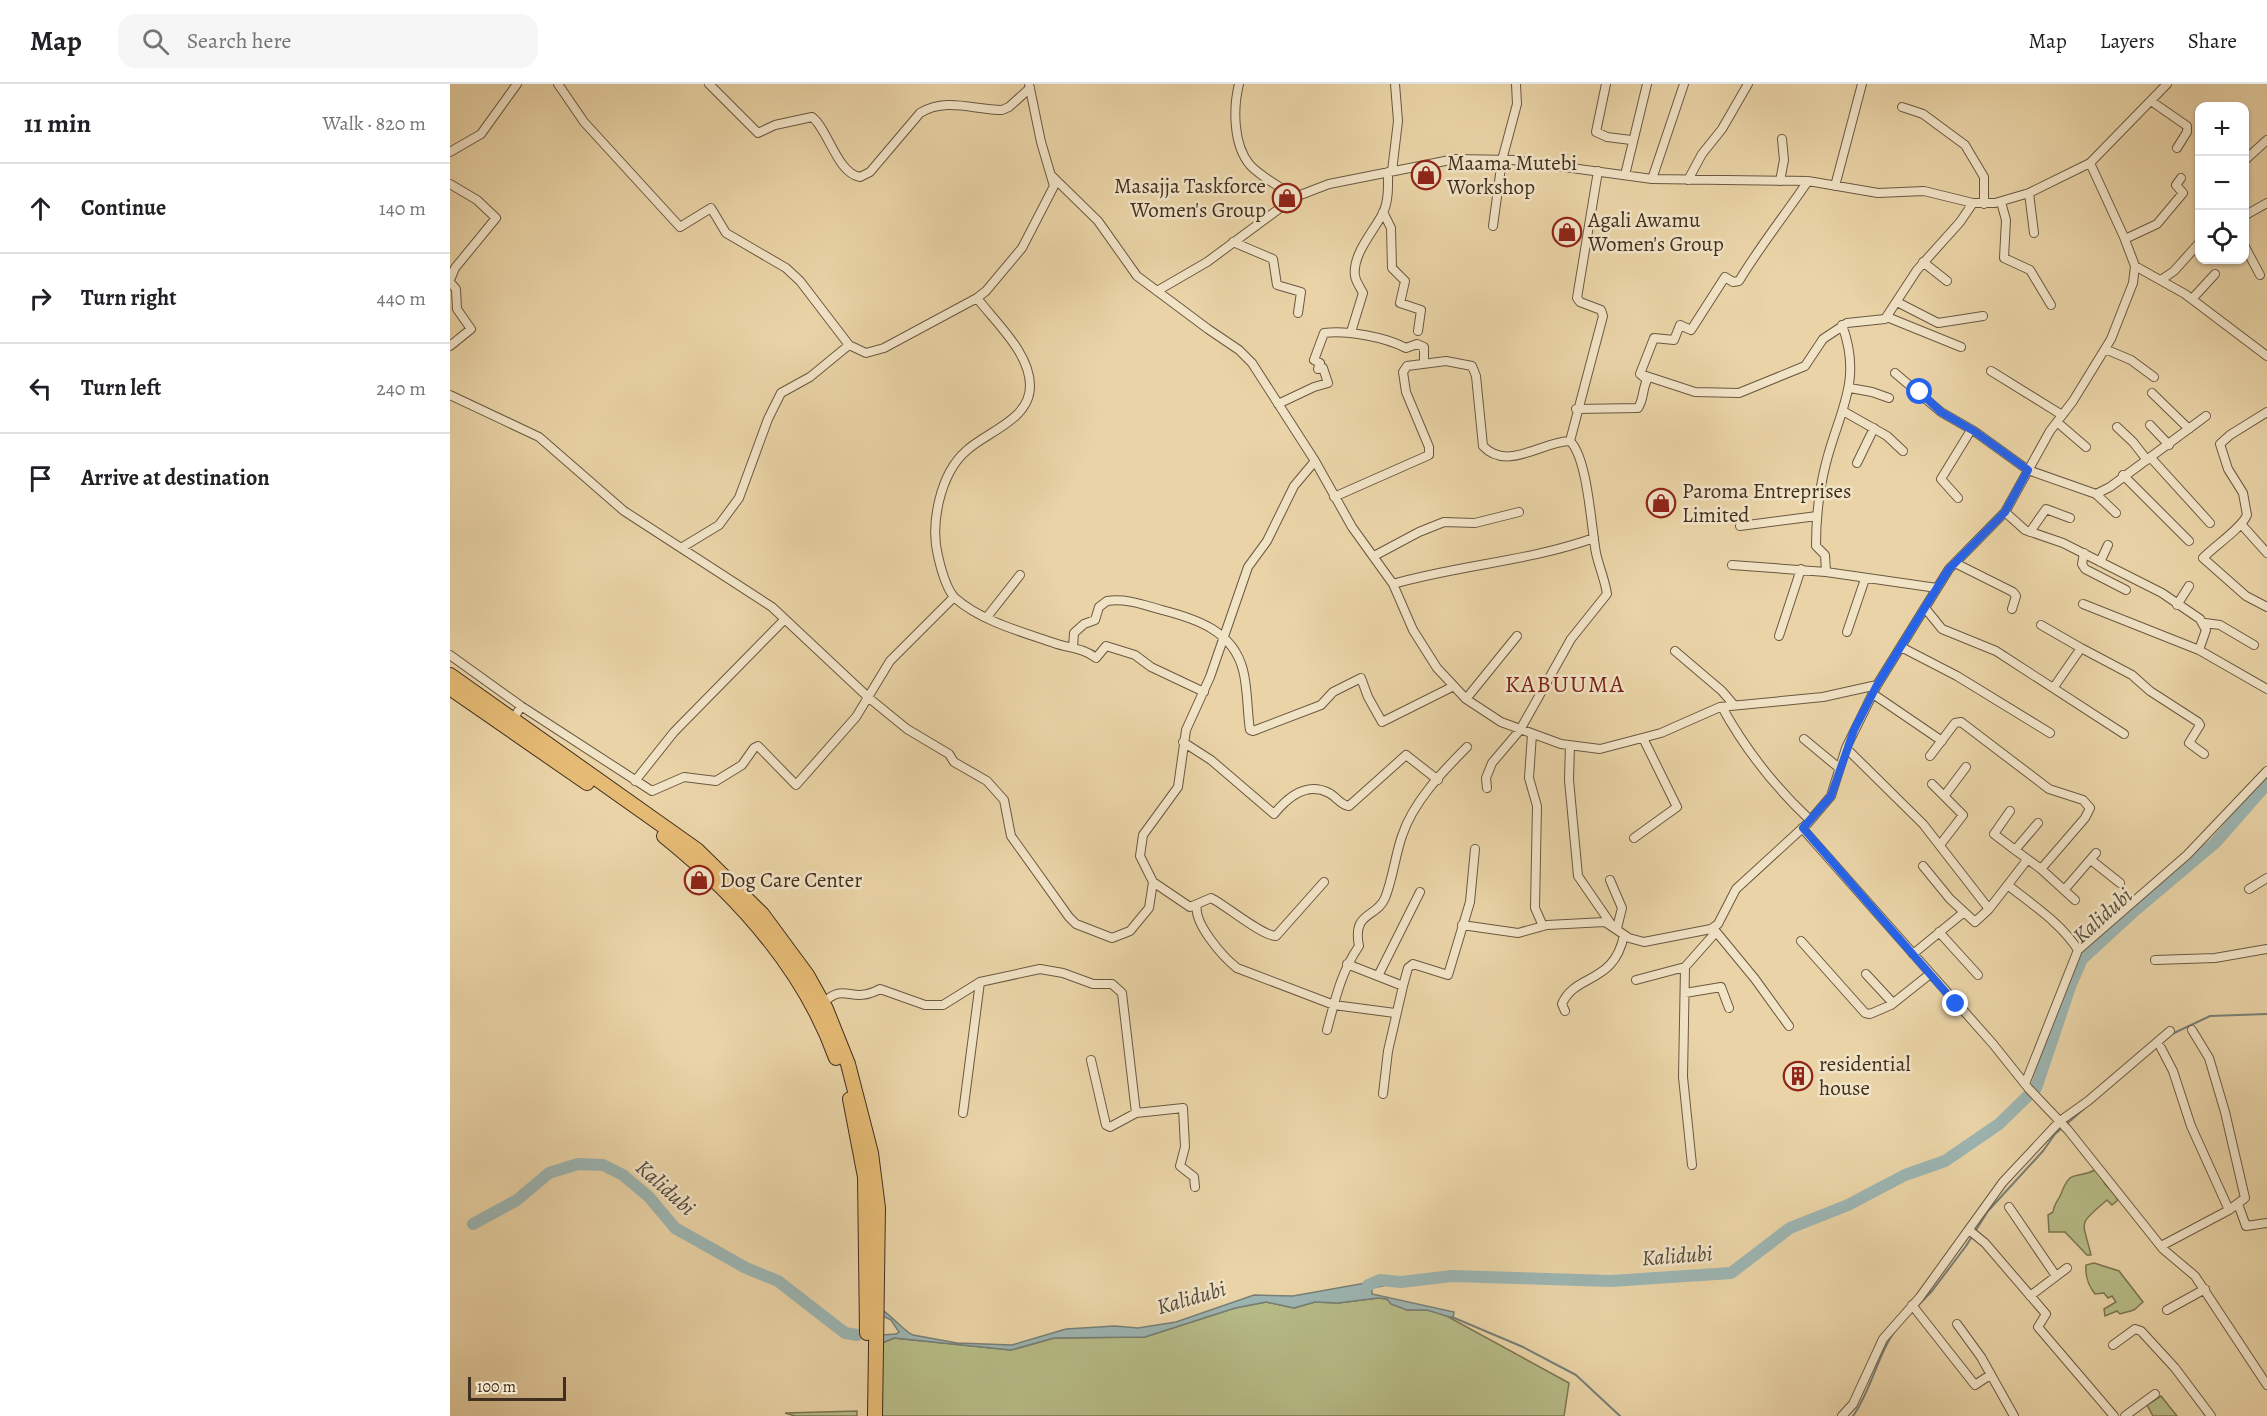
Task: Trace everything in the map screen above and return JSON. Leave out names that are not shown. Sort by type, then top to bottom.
[{"type":"highway","points":[[450,675],[666,827],[716,867],[773,927],[807,975],[823,1003],[848,1064],[865,1118],[872,1209],[875,1416]]},
{"type":"highway","points":[[450,688],[662,835],[726,890],[766,935],[800,986],[833,1050],[854,1116],[872,1209],[866,1416]]},
{"type":"street","points":[[450,152],[481,134],[518,84]]},
{"type":"street","points":[[558,84],[584,122],[680,227],[711,208],[726,233],[786,268],[800,281],[849,345],[866,353],[884,348],[977,298],[1022,248],[1052,192],[1052,176],[1041,142],[1030,86]]},
{"type":"street","points":[[709,84],[758,133],[775,125],[812,117],[851,173],[860,177],[870,172],[920,114],[930,107],[952,104],[1002,110],[1010,108],[1030,86]]},
{"type":"street","points":[[1239,84],[1234,112],[1246,159],[1258,172],[1295,197]]},
{"type":"street","points":[[1351,332],[1363,293],[1355,277],[1356,268],[1371,229],[1383,212],[1389,191],[1398,121],[1395,84]]},
{"type":"street","points":[[1493,226],[1502,159],[1517,104],[1516,84]]},
{"type":"street","points":[[1606,84],[1596,132],[1611,138],[1631,140]]},
{"type":"street","points":[[1625,175],[1631,140],[1647,84]]},
{"type":"street","points":[[1652,179],[1684,84]]},
{"type":"street","points":[[1688,180],[1702,154],[1722,129],[1748,84]]},
{"type":"street","points":[[1835,186],[1862,84]]},
{"type":"street","points":[[1157,291],[1192,272],[1295,197],[1329,184],[1455,159],[1502,159],[1652,179],[1808,181],[1878,193],[1924,191],[1973,203],[2001,202],[2029,193],[2090,163],[2167,84]]},
{"type":"street","points":[[2151,101],[2187,126],[2187,132],[2177,148]]},
{"type":"street","points":[[1902,107],[1923,114],[1965,145],[1984,177],[1984,204]]},
{"type":"street","points":[[1780,181],[1784,160],[1782,139]]},
{"type":"street","points":[[2249,156],[2267,140]]},
{"type":"street","points":[[1692,1166],[1683,1077],[1685,968],[1718,924],[1736,889],[1803,828],[1831,796],[1846,748],[1877,685],[1955,563],[2005,512],[2057,422],[2105,349],[2133,283],[2134,266],[2125,239],[2090,163]]},
{"type":"street","points":[[1487,788],[1486,778],[1492,763],[1520,730],[1571,639],[1606,597],[1583,475],[1577,452],[1570,441],[1576,409],[1603,316],[1601,310],[1577,298],[1598,171]]},
{"type":"street","points":[[1052,176],[1098,221],[1128,267],[1157,291],[1239,350],[1252,363],[1315,461],[1334,497],[1393,584],[1417,637],[1452,687],[1491,716],[1520,730],[1570,746],[1600,749],[1643,738],[1722,706],[1859,692],[1877,685]]},
{"type":"street","points":[[2125,239],[2150,229],[2161,220],[2183,193],[2176,184],[2181,178]]},
{"type":"street","points":[[1640,374],[1654,338],[1674,340],[1680,326],[1691,330],[1725,277],[1732,282],[1739,281],[1757,250],[1774,232],[1808,181]]},
{"type":"street","points":[[450,184],[477,200],[496,218],[455,268],[450,281],[456,289],[457,309],[471,329],[450,346]]},
{"type":"street","points":[[2029,193],[2034,232]]},
{"type":"street","points":[[2001,202],[2006,220],[2004,258],[2030,270],[2051,305]]},
{"type":"street","points":[[1640,374],[1695,392],[1738,393],[1805,366],[1823,339],[1842,325],[1851,322],[1880,321],[1887,317],[1923,262],[1960,222],[1973,203]]},
{"type":"street","points":[[2249,213],[2267,203]]},
{"type":"street","points":[[1383,212],[1391,228],[1392,268],[1405,281],[1400,303],[1421,310],[1418,331]]},
{"type":"street","points":[[1233,242],[1273,259],[1276,285],[1302,292],[1298,314]]},
{"type":"street","points":[[2161,280],[2174,271],[2195,247]]},
{"type":"street","points":[[2249,254],[2260,275]]},
{"type":"street","points":[[1923,262],[1947,280]]},
{"type":"street","points":[[2134,266],[2192,299],[2267,356]]},
{"type":"street","points":[[2192,299],[2215,274]]},
{"type":"street","points":[[977,298],[1026,363],[1030,389],[1017,415],[965,451],[957,462],[939,502],[934,527],[935,545],[941,569],[954,597],[987,617],[1057,644],[1073,647],[1096,658],[1106,646],[1130,653],[1151,667],[1204,692]]},
{"type":"street","points":[[1897,302],[1938,323],[1983,316]]},
{"type":"street","points":[[1887,317],[1961,347]]},
{"type":"street","points":[[1826,572],[1826,555],[1816,546],[1817,516],[1826,461],[1850,388],[1851,358],[1842,325]]},
{"type":"street","points":[[1278,404],[1328,383],[1326,372],[1323,368],[1318,369],[1320,363],[1314,360],[1321,336],[1326,332],[1351,332],[1393,342],[1406,348],[1417,344],[1424,348],[1424,363]]},
{"type":"street","points":[[681,548],[719,525],[739,498],[768,419],[781,393],[810,377],[849,345]]},
{"type":"street","points":[[2105,349],[2131,360],[2154,377]]},
{"type":"street","points":[[1334,497],[1430,455],[1429,447],[1406,392],[1403,372],[1407,366],[1446,361],[1472,366],[1476,376],[1483,446],[1489,451],[1508,457],[1570,441]]},
{"type":"street","points":[[1991,372],[2062,415]]},
{"type":"street","points":[[1895,373],[1941,412],[2028,470],[2096,494],[2116,513]]},
{"type":"street","points":[[1576,409],[1638,408],[1642,401],[1643,386],[1647,380],[1640,374]]},
{"type":"street","points":[[1850,388],[1889,398]]},
{"type":"street","points":[[2152,393],[2189,429]]},
{"type":"street","points":[[450,395],[539,436],[611,501],[771,607],[868,698],[907,729],[949,754],[954,762],[987,781],[1004,800],[1011,836],[1031,868],[1076,924],[1112,938],[1130,931],[1149,908],[1153,882]]},
{"type":"street","points":[[1843,411],[1874,428],[1903,451]]},
{"type":"street","points":[[2096,494],[2110,488],[2123,475],[2169,445],[2206,416]]},
{"type":"street","points":[[2265,416],[2222,441],[2220,448],[2243,493],[2247,515],[2241,524],[2218,542],[2203,560],[2246,596],[2267,607]]},
{"type":"street","points":[[2057,422],[2086,447]]},
{"type":"street","points":[[2150,425],[2169,445]]},
{"type":"street","points":[[2117,427],[2210,523]]},
{"type":"street","points":[[1857,463],[1874,428]]},
{"type":"street","points":[[1958,498],[1941,479],[1971,430]]},
{"type":"street","points":[[1315,461],[1294,486],[1267,541],[1252,559],[1204,692],[1183,742],[1178,788],[1143,835],[1140,856],[1153,882],[1190,907],[1211,898],[1237,913],[1264,933],[1276,936],[1324,882]]},
{"type":"street","points":[[2123,475],[2189,541]]},
{"type":"street","points":[[2030,532],[2046,509],[2070,519]]},
{"type":"street","points":[[1374,556],[1419,532],[1444,522],[1475,523],[1519,512]]},
{"type":"street","points":[[2005,512],[2030,532],[2084,554],[2162,593],[2205,623],[2220,625],[2254,645]]},
{"type":"street","points":[[1740,526],[1817,516]]},
{"type":"street","points":[[2241,524],[2267,553]]},
{"type":"street","points":[[1393,584],[1488,562],[1560,550],[1594,538]]},
{"type":"street","points":[[2100,562],[2108,545]]},
{"type":"street","points":[[2084,554],[2082,564],[2085,569],[2126,590]]},
{"type":"street","points":[[1955,563],[2013,592],[2016,596],[2012,609]]},
{"type":"street","points":[[1732,565],[1800,569],[1937,588]]},
{"type":"street","points":[[1779,636],[1800,569]]},
{"type":"street","points":[[987,617],[1020,575]]},
{"type":"street","points":[[1847,632],[1865,579]]},
{"type":"street","points":[[2177,605],[2189,586]]},
{"type":"street","points":[[450,655],[521,706],[652,791],[684,777],[716,781],[742,765],[758,746],[796,785],[856,717],[875,682],[890,661],[954,597]]},
{"type":"street","points":[[1073,647],[1074,633],[1083,624],[1095,620],[1103,604],[1113,600],[1132,602],[1196,619],[1223,635],[1243,669],[1250,730],[1321,705],[1339,687],[1361,678],[1368,698],[1382,722],[1452,687]]},
{"type":"street","points":[[2083,604],[2199,650],[2267,688]]},
{"type":"street","points":[[1925,608],[1942,630],[1996,651],[2124,734]]},
{"type":"street","points":[[635,781],[688,716],[785,620]]},
{"type":"street","points":[[2199,650],[2206,630],[2205,623]]},
{"type":"street","points":[[2041,625],[2132,675],[2150,691],[2193,718],[2200,724],[2190,743],[2204,754]]},
{"type":"street","points":[[1466,699],[1517,636]]},
{"type":"street","points":[[1901,647],[1957,676],[2050,733]]},
{"type":"street","points":[[2054,687],[2081,648]]},
{"type":"street","points":[[1675,651],[1722,691],[1734,705]]},
{"type":"street","points":[[1873,694],[1942,741]]},
{"type":"street","points":[[513,720],[521,706]]},
{"type":"street","points":[[1722,706],[1736,733],[1770,778],[1810,820]]},
{"type":"street","points":[[1930,756],[1958,720],[2049,789],[2089,805],[2090,811],[2085,818],[2041,869]]},
{"type":"street","points":[[1532,734],[1529,778],[1537,806],[1535,908],[1543,926]]},
{"type":"street","points":[[1634,838],[1677,807],[1643,738]]},
{"type":"street","points":[[1804,739],[1839,768]]},
{"type":"street","points":[[1183,742],[1211,760],[1274,814],[1286,800],[1302,790],[1327,792],[1344,805],[1349,806],[1406,755],[1438,780]]},
{"type":"street","points":[[1570,746],[1569,780],[1578,876],[1614,926],[1624,935],[1644,942],[1714,930]]},
{"type":"street","points":[[1328,1030],[1347,964],[1359,946],[1356,935],[1363,919],[1385,898],[1409,820],[1438,780],[1467,747]]},
{"type":"street","points":[[1846,748],[1923,824],[1989,909]]},
{"type":"street","points":[[1945,795],[1966,767]]},
{"type":"street","points":[[2027,1087],[2078,950],[2187,855],[2267,771]]},
{"type":"street","points":[[1932,784],[1963,815],[1940,845]]},
{"type":"street","points":[[2010,811],[1994,834],[2041,869],[2075,900]]},
{"type":"street","points":[[2015,850],[2038,823]]},
{"type":"street","points":[[1803,828],[2027,1087],[2061,1122],[2161,1246],[2195,1276],[2267,1385]]},
{"type":"street","points":[[1383,1094],[1395,1013],[1408,968],[1413,964],[1448,975],[1470,902],[1475,849]]},
{"type":"street","points":[[2065,889],[2094,856],[2120,883]]},
{"type":"street","points":[[1923,866],[1963,913],[1974,922],[1989,909],[2027,860]]},
{"type":"street","points":[[2249,889],[2267,878]]},
{"type":"street","points":[[1610,880],[1622,908],[1614,926]]},
{"type":"street","points":[[2008,886],[2052,921],[2061,933],[2070,936],[2078,950]]},
{"type":"street","points":[[1378,976],[1419,892]]},
{"type":"street","points":[[1197,905],[1197,918],[1225,959],[1237,968],[1334,1005],[1395,1013]]},
{"type":"street","points":[[1913,954],[1963,913]]},
{"type":"street","points":[[1462,925],[1518,933],[1543,926],[1598,922],[1614,926]]},
{"type":"street","points":[[1714,930],[1755,979],[1789,1026]]},
{"type":"street","points":[[1939,933],[1978,975]]},
{"type":"street","points":[[1565,1011],[1562,1004],[1565,998],[1575,988],[1607,969],[1619,952],[1624,935]]},
{"type":"street","points":[[1801,941],[1865,1013],[1876,1013],[1891,1005],[1930,974]]},
{"type":"street","points":[[2154,960],[2215,958],[2267,949]]},
{"type":"street","points":[[1347,964],[1403,986]]},
{"type":"street","points":[[1636,980],[1685,968]]},
{"type":"street","points":[[823,1003],[833,993],[840,991],[852,996],[866,997],[880,989],[926,1005],[943,1005],[980,982],[1040,969],[1063,973],[1093,984],[1112,984],[1122,993],[1136,1113]]},
{"type":"street","points":[[1866,974],[1891,1001],[1891,1005]]},
{"type":"street","points":[[963,1113],[980,982]]},
{"type":"street","points":[[1685,993],[1721,987],[1728,1008]]},
{"type":"street","points":[[2161,1246],[2245,1200],[2225,1112],[2209,1058],[2192,1030]]},
{"type":"street","points":[[1842,1416],[1853,1404],[1883,1339],[1914,1308],[1973,1233],[2002,1182],[2061,1122],[2170,1031]]},
{"type":"street","points":[[2161,1048],[2173,1071],[2191,1126],[2229,1210]]},
{"type":"street","points":[[1091,1060],[1106,1125],[1114,1125],[1136,1113],[1183,1108],[1185,1138],[1180,1167],[1194,1177],[1195,1187]]},
{"type":"street","points":[[2238,1204],[2246,1226],[2267,1223]]},
{"type":"street","points":[[2009,1207],[2056,1276]]},
{"type":"street","points":[[1973,1233],[2046,1314],[2039,1328],[2114,1416]]},
{"type":"street","points":[[2030,1296],[2067,1268]]},
{"type":"street","points":[[2167,1310],[2205,1289]]},
{"type":"street","points":[[1914,1308],[1975,1385],[1990,1375]]},
{"type":"street","points":[[1957,1324],[1981,1357],[2014,1416]]},
{"type":"street","points":[[2113,1345],[2135,1329],[2141,1331],[2175,1368],[2211,1416]]},
{"type":"street","points":[[2125,1416],[2155,1394]]},
{"type":"green space","points":[[2097,1169],[2105,1184],[2117,1197],[2117,1201],[2112,1205],[2107,1200],[2086,1220],[2084,1229],[2091,1255],[2087,1255],[2065,1232],[2049,1232],[2048,1215],[2053,1212],[2071,1177]]},
{"type":"green space","points":[[2094,1263],[2119,1271],[2143,1302],[2134,1310],[2120,1314],[2117,1311],[2105,1316],[2104,1309],[2116,1302],[2112,1296],[2108,1298],[2104,1293],[2095,1294],[2090,1287],[2086,1265]]},
{"type":"green space","points":[[1387,1299],[1407,1310],[1427,1310],[1443,1314],[1569,1383],[1564,1416],[881,1416],[882,1343],[894,1338],[1011,1350],[1054,1338],[1145,1337],[1235,1308],[1266,1302],[1294,1308],[1315,1302],[1338,1303]]},
{"type":"green space","points":[[2161,1396],[2177,1416],[2153,1416],[2147,1405]]},
{"type":"green space","points":[[857,1411],[857,1416],[795,1416],[785,1413]]},
{"type":"water","points":[[1382,1280],[1383,1286],[1372,1288],[1372,1294],[1454,1312],[1453,1318],[1427,1310],[1407,1310],[1391,1304],[1387,1299],[1378,1298],[1338,1303],[1315,1302],[1294,1308],[1266,1302],[1235,1308],[1145,1337],[1054,1338],[1011,1350],[894,1338],[882,1343],[882,1335],[899,1332],[891,1320],[881,1315],[882,1310],[913,1335],[957,1343],[1012,1345],[1066,1329],[1115,1326],[1138,1328],[1176,1322],[1254,1295],[1293,1296]]},
{"type":"waterway","name":"Kalidubi","points":[[1368,1285],[1380,1280],[1401,1282],[1452,1276],[1611,1281],[1731,1273],[1790,1228],[1848,1205],[1905,1175],[1945,1161],[1999,1124],[2036,1088],[2071,984],[2082,959],[2132,913],[2215,843],[2267,784]]},
{"type":"waterway","points":[[2172,1034],[2210,1016],[2267,1014]]},
{"type":"waterway","points":[[1905,1319],[1932,1291],[1966,1246],[1988,1211],[2043,1151],[2055,1134],[2085,1108]]},
{"type":"waterway","name":"Kalidubi","points":[[473,1224],[517,1200],[549,1173],[578,1164],[603,1165],[623,1175],[649,1197],[675,1228],[746,1268],[778,1281],[845,1333],[857,1335]]},
{"type":"waterway","points":[[1452,1317],[1523,1347],[1576,1375],[1620,1416]]},
{"type":"waterway","points":[[1853,1416],[1860,1406],[1884,1349],[1897,1328]]},
{"type":"place","name":"Maama Mutebi Workshop","points":[[1426,175]]},
{"type":"place","name":"Masajja Taskforce Women's Group","points":[[1287,198]]},
{"type":"place","name":"Agali Awamu Women's Group","points":[[1567,232]]},
{"type":"place","name":"Paroma Entreprises Limited","points":[[1661,503]]},
{"type":"place","name":"Dog Care Center","points":[[699,880]]},
{"type":"place","name":"residential house","points":[[1798,1076]]},
{"type":"district","name":"KABUUMA","points":[[1565,684]]},
{"type":"route","points":[[1920,392],[1941,412],[1974,431],[2028,470],[2005,512],[1949,569],[1937,588],[1877,685],[1854,730],[1837,772],[1831,796],[1803,828],[1956,1004]]}]
